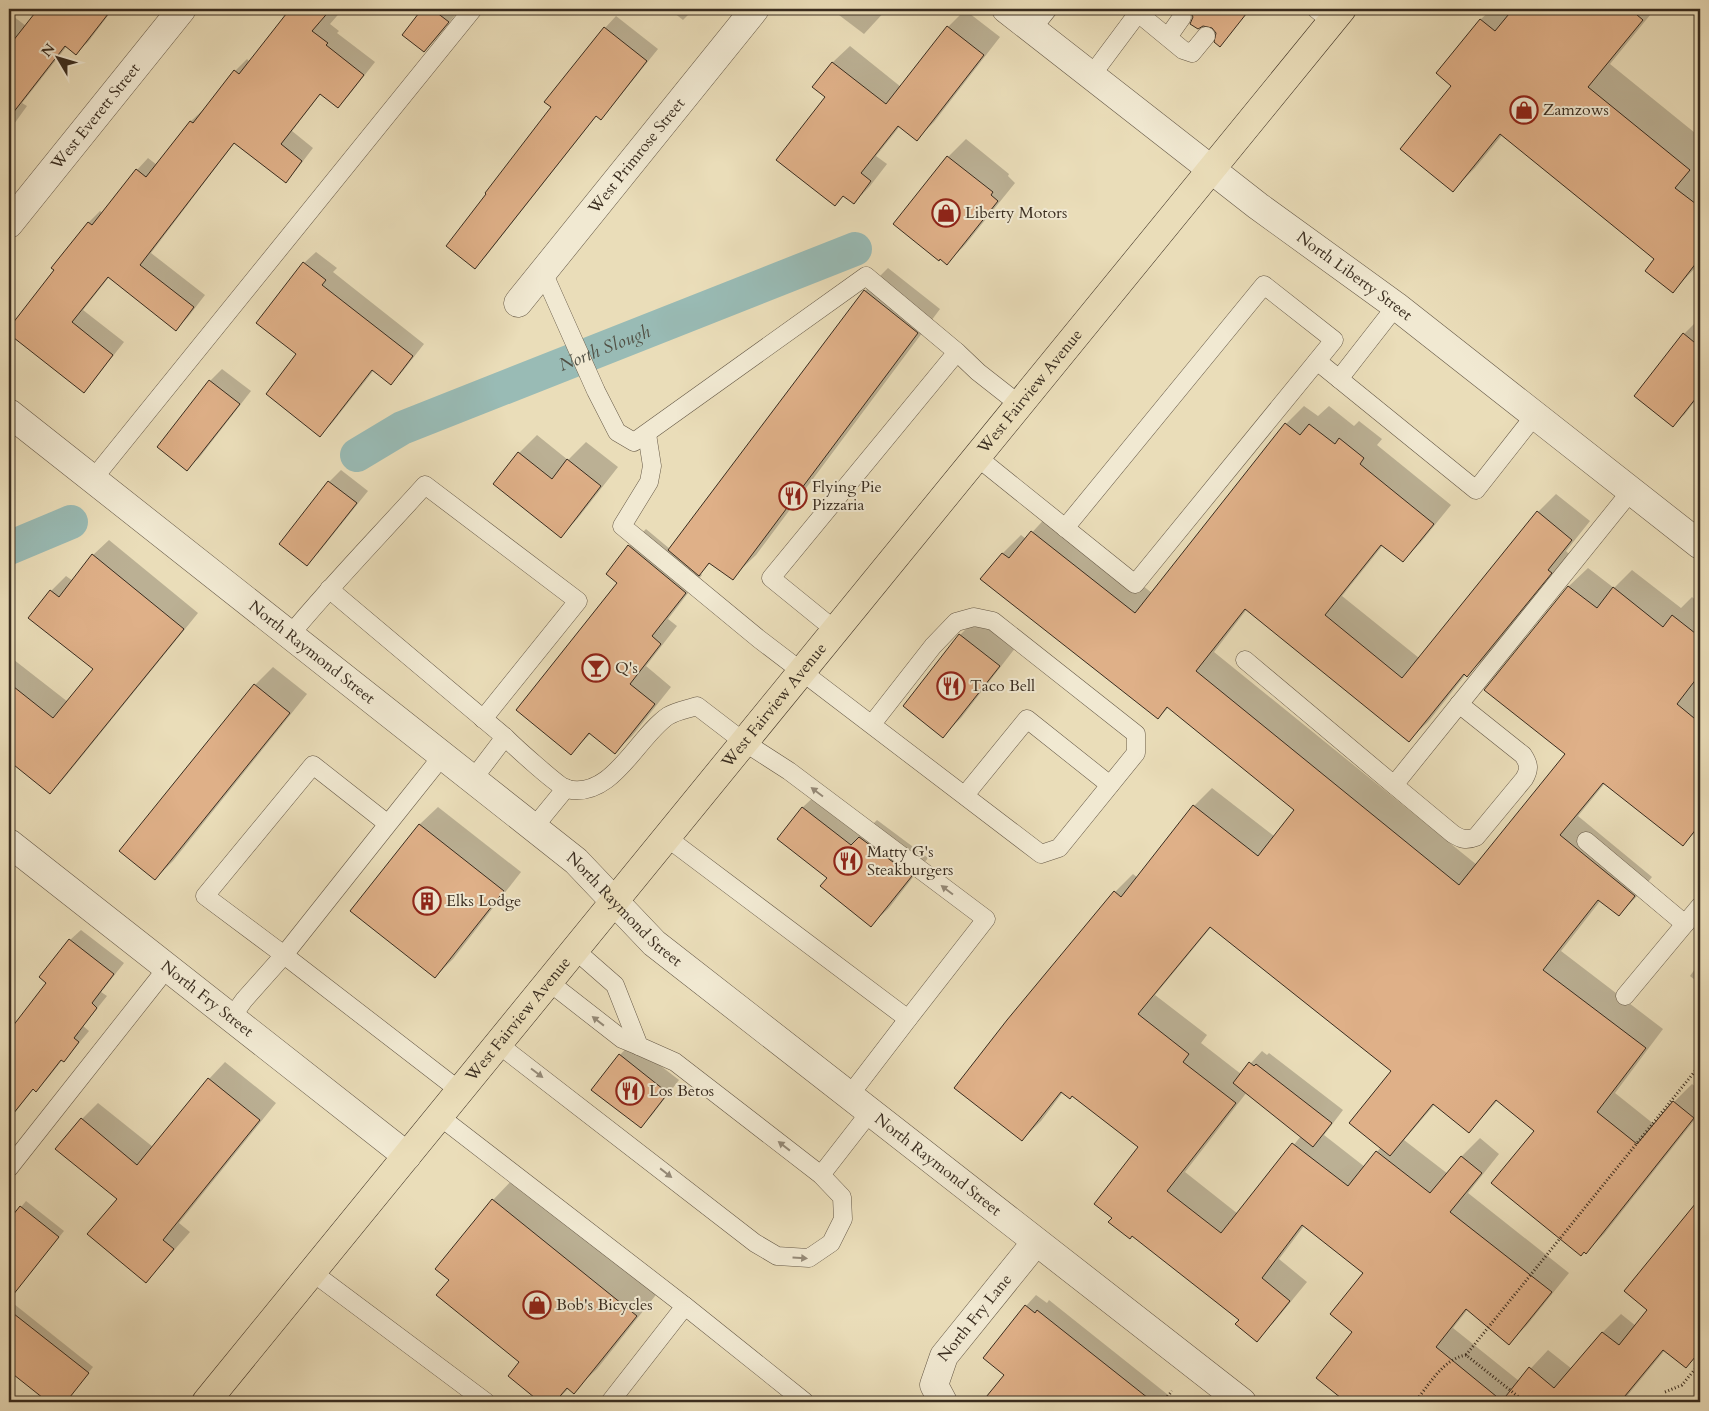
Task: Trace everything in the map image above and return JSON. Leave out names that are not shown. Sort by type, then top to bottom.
[{"type":"main road","name":"West Fairview Avenue","points":[[206,1402],[1212,170],[1330,13]]},
{"type":"street","name":"West Everett Street","points":[[9,224],[182,9]]},
{"type":"street","name":"West Primrose Street","points":[[518,303],[755,9]]},
{"type":"street","name":"North Liberty Street","points":[[1006,9],[1040,19],[1091,76],[1258,206],[1396,306],[1700,545]]},
{"type":"street","name":"North Raymond Street","points":[[9,413],[576,861],[654,943],[1242,1402]]},
{"type":"street","name":"North Fry Street","points":[[9,843],[407,1156]]},
{"type":"street","name":"North Fry Lane","points":[[943,1402],[934,1385],[944,1356],[1036,1242]]},
{"type":"lane","points":[[93,479],[473,9]]},
{"type":"lane","points":[[1091,76],[1137,10],[1183,50],[1192,53],[1206,36]]},
{"type":"lane","points":[[1168,37],[1182,17]]},
{"type":"lane","points":[[543,272],[596,391],[617,432],[634,442],[866,276],[957,352],[978,372],[1020,405]]},
{"type":"lane","points":[[977,456],[1065,528],[1135,584],[1334,340],[1264,285],[1065,528]]},
{"type":"lane","points":[[1339,379],[1396,306]]},
{"type":"lane","points":[[835,630],[771,578],[957,352]]},
{"type":"lane","points":[[1317,361],[1476,490],[1535,415]]},
{"type":"lane","points":[[647,434],[652,466],[649,482],[622,526],[759,639],[1041,854],[1059,848],[1136,753],[1136,734],[993,620],[974,617],[956,622],[933,646],[872,724]]},
{"type":"lane","points":[[290,635],[329,589],[425,485],[578,601],[483,719]]},
{"type":"lane","points":[[1394,785],[1631,490]]},
{"type":"lane","points":[[329,589],[566,788],[588,789],[612,776],[652,730],[669,715],[697,706],[744,742],[789,771],[986,919],[908,1019],[821,1175]]},
{"type":"lane","points":[[1244,660],[1453,834],[1461,839],[1468,840],[1476,837],[1529,771],[1528,762],[1523,755],[1459,704]]},
{"type":"lane","points":[[964,795],[1027,718],[1110,785]]},
{"type":"lane","points":[[473,779],[505,738]]},
{"type":"lane","points":[[231,1018],[244,1000],[284,955],[442,755]]},
{"type":"lane","points":[[388,824],[313,765],[205,896],[460,1091]]},
{"type":"lane","points":[[534,827],[566,788]]},
{"type":"lane","points":[[666,837],[908,1019]]},
{"type":"lane","points":[[1586,841],[1685,924]]},
{"type":"lane","points":[[1626,996],[1700,906]]},
{"type":"lane","points":[[575,950],[615,986],[639,1046]]},
{"type":"lane","points":[[9,1168],[167,968]]},
{"type":"lane","points":[[498,1044],[755,1243],[777,1256],[810,1258],[831,1243],[843,1219],[842,1197],[821,1175],[675,1062],[622,1039],[549,982]]},
{"type":"lane","points":[[439,1116],[805,1402]]},
{"type":"lane","points":[[312,1272],[486,1402]]},
{"type":"lane","points":[[610,1402],[684,1306]]},
{"type":"path","points":[[1415,1402],[1448,1362],[1456,1357],[1466,1355],[1700,1065]]},
{"type":"path","points":[[1466,1355],[1525,1402]]},
{"type":"path","points":[[1665,1392],[1682,1386],[1700,1363]]},
{"type":"path","points":[[1163,1402],[1172,1390]]},
{"type":"building","points":[[38,9],[112,9],[76,55],[65,46],[9,118],[9,46]]},
{"type":"building","points":[[290,9],[331,9],[312,31],[328,43],[326,45],[364,75],[338,108],[320,94],[281,144],[302,161],[286,183],[234,143],[140,265],[194,307],[176,331],[108,277],[72,322],[113,355],[84,393],[9,334],[9,328],[54,270],[51,268],[88,222],[92,225],[136,169],[146,177],[190,121],[193,123],[234,70],[239,74]]},
{"type":"building","points":[[422,9],[432,9],[449,22],[424,52],[402,35]]},
{"type":"building","points":[[1189,9],[1250,9],[1220,47],[1214,42],[1216,33],[1212,28],[1203,26],[1198,29],[1190,24],[1193,17]]},
{"type":"building","name":"Zamzows","points":[[1513,9],[1630,9],[1643,20],[1588,87],[1690,170],[1675,188],[1700,207],[1700,258],[1673,293],[1645,271],[1654,259],[1500,134],[1453,192],[1400,149],[1451,86],[1436,73],[1480,19],[1495,31]]},
{"type":"building","points":[[947,26],[984,55],[917,141],[898,126],[861,173],[871,181],[854,204],[843,196],[835,206],[776,160],[825,97],[812,87],[832,62],[886,104]]},
{"type":"building","points":[[604,27],[647,61],[601,120],[596,116],[475,269],[446,246],[551,107],[544,102]]},
{"type":"building","name":"Liberty Motors","points":[[947,156],[993,192],[991,195],[998,201],[947,265],[940,259],[939,261],[893,224]]},
{"type":"building","points":[[303,262],[326,280],[322,285],[413,356],[391,385],[372,370],[320,437],[266,394],[296,354],[256,323]]},
{"type":"building","points":[[864,290],[918,333],[733,580],[709,563],[699,576],[668,550]]},
{"type":"building","points":[[1683,333],[1700,347],[1700,393],[1673,427],[1634,396]]},
{"type":"building","points":[[209,380],[240,404],[187,471],[157,447]]},
{"type":"building","points":[[1285,423],[1300,435],[1309,424],[1335,444],[1339,438],[1364,458],[1360,464],[1434,524],[1403,562],[1381,545],[1325,615],[1402,678],[1537,511],[1572,540],[1548,570],[1552,573],[1467,677],[1464,674],[1409,742],[1245,609],[1196,671],[1459,885],[1565,754],[1484,690],[1568,586],[1597,608],[1613,587],[1663,627],[1672,615],[1700,637],[1700,674],[1677,704],[1700,723],[1700,824],[1683,846],[1603,783],[1560,835],[1635,896],[1619,916],[1598,900],[1543,970],[1646,1048],[1597,1112],[1637,1144],[1673,1101],[1694,1118],[1586,1254],[1584,1252],[1581,1256],[1491,1183],[1534,1131],[1496,1100],[1469,1133],[1433,1104],[1390,1156],[1349,1123],[1391,1071],[1210,927],[1138,1014],[1189,1054],[1183,1062],[1236,1103],[1167,1191],[1221,1233],[1292,1143],[1348,1186],[1376,1151],[1430,1193],[1461,1156],[1482,1173],[1450,1212],[1552,1292],[1509,1345],[1466,1309],[1436,1347],[1502,1401],[1529,1367],[1554,1388],[1602,1332],[1619,1345],[1647,1310],[1624,1291],[1700,1198],[1700,1351],[1686,1368],[1663,1350],[1620,1402],[1346,1402],[1316,1378],[1352,1332],[1330,1314],[1363,1273],[1302,1225],[1262,1278],[1290,1301],[1257,1342],[1235,1324],[1239,1320],[1132,1236],[1130,1239],[1108,1222],[1112,1218],[1094,1204],[1138,1147],[1072,1096],[1070,1099],[1061,1092],[1022,1141],[954,1088],[1007,1020],[1114,891],[1121,897],[1193,805],[1258,856],[1294,810],[1167,707],[1158,719],[980,579],[1002,553],[1009,558],[1031,531],[1135,613]]},
{"type":"building","points":[[518,452],[552,479],[567,459],[601,486],[561,538],[493,484]]},
{"type":"building","points":[[328,481],[357,503],[307,566],[279,544]]},
{"type":"building","name":"Q's","points":[[628,545],[686,593],[652,636],[661,644],[630,684],[655,704],[615,754],[589,733],[571,755],[516,710],[617,583],[606,574]]},
{"type":"building","points":[[92,554],[184,629],[50,794],[9,761],[9,683],[53,718],[93,669],[28,618],[50,590],[59,597]]},
{"type":"building","name":"Taco Bell","points":[[959,634],[1000,666],[943,738],[903,706]]},
{"type":"building","points":[[254,684],[290,713],[155,880],[119,851]]},
{"type":"building","name":"Matty G's Steakburgers","points":[[802,807],[851,845],[859,837],[912,876],[871,927],[820,886],[827,878],[777,839]]},
{"type":"building","name":"Elks Lodge","points":[[419,824],[504,891],[435,978],[350,911]]},
{"type":"building","points":[[69,939],[114,974],[92,1003],[97,1008],[74,1038],[79,1042],[64,1062],[61,1060],[36,1092],[33,1089],[9,1119],[9,1031],[46,983],[39,977]]},
{"type":"building","name":"Los Betos","points":[[619,1054],[668,1093],[641,1128],[591,1090]]},
{"type":"building","points":[[1249,1062],[1254,1066],[1256,1064],[1332,1123],[1313,1147],[1233,1083]]},
{"type":"building","points":[[208,1078],[260,1120],[163,1240],[174,1249],[146,1283],[87,1234],[117,1199],[55,1149],[81,1118],[137,1165]]},
{"type":"building","name":"Bob's Bicycles","points":[[492,1199],[637,1316],[574,1394],[567,1388],[555,1402],[540,1402],[508,1376],[519,1362],[436,1295],[449,1280],[435,1269]]},
{"type":"building","points":[[20,1206],[59,1237],[9,1300],[9,1220]]},
{"type":"building","points":[[1025,1305],[1035,1313],[1037,1310],[1153,1402],[982,1402],[1004,1375],[983,1358]]},
{"type":"building","points":[[9,1310],[89,1373],[66,1402],[48,1402],[9,1371]]},
{"type":"waterway","name":"North Slough","points":[[357,455],[402,428],[855,249]]},
{"type":"waterway","name":"North Slough","points":[[9,548],[71,522]]},
{"type":"place","name":"Zamzows","points":[[1524,110]]},
{"type":"place","name":"Liberty Motors","points":[[946,213]]},
{"type":"place","name":"Flying Pie Pizzaria","points":[[793,496]]},
{"type":"place","name":"Q's","points":[[596,668]]},
{"type":"place","name":"Taco Bell","points":[[951,686]]},
{"type":"place","name":"Matty G's Steakburgers","points":[[848,861]]},
{"type":"place","name":"Elks Lodge","points":[[427,901]]},
{"type":"place","name":"Los Betos","points":[[630,1091]]},
{"type":"place","name":"Bob's Bicycles","points":[[537,1305]]}]
